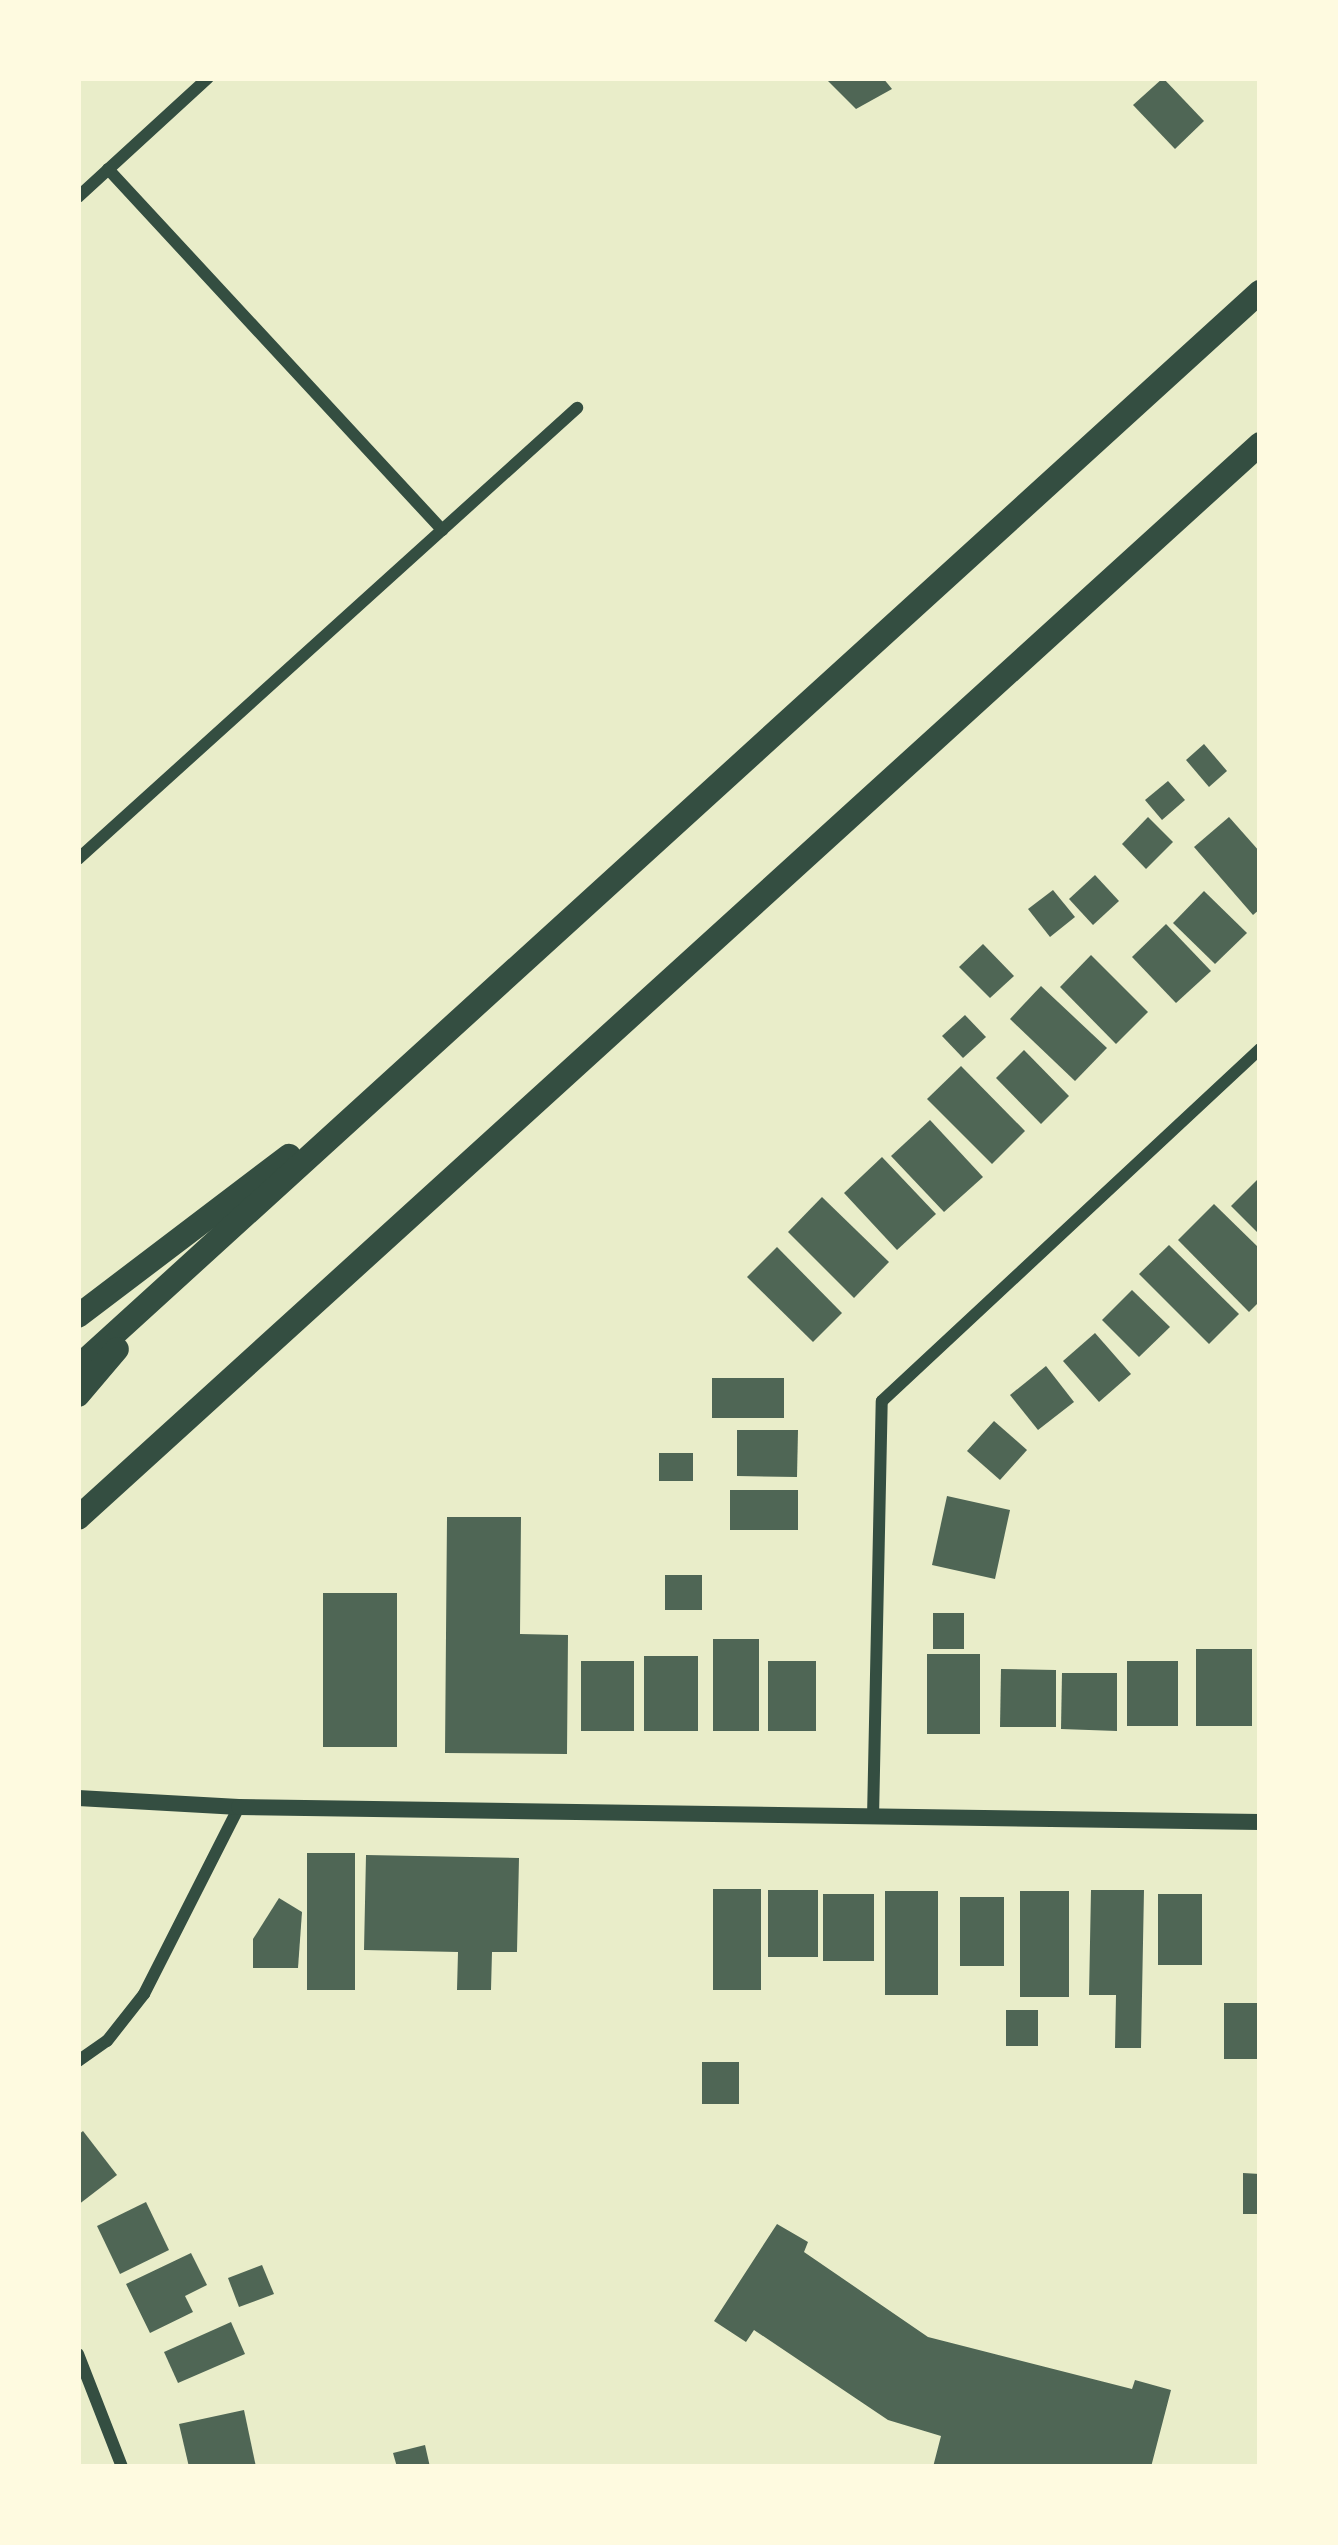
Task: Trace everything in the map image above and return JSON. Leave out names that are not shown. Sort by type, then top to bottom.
[{"type":"highway","points":[[78,1367],[1260,292]]},
{"type":"highway","points":[[78,1518],[1260,444]]},
{"type":"highway","points":[[78,1316],[420,1057]]},
{"type":"highway","points":[[78,1395],[180,1274]]},
{"type":"street","points":[[78,197],[208,78]]},
{"type":"street","points":[[108,169],[442,530]]},
{"type":"street","points":[[78,860],[577,408]]},
{"type":"street","points":[[873,1818],[882,1401],[1260,1049]]},
{"type":"street","points":[[78,1798],[239,1808],[1260,1822]]},
{"type":"street","points":[[78,2061],[107,2041],[144,1994],[239,1808]]},
{"type":"street","points":[[78,2354],[122,2467]]},
{"type":"building","points":[[825,78],[883,78],[892,89],[856,109]]},
{"type":"building","points":[[1163,78],[1204,121],[1175,149],[1133,105]]},
{"type":"building","points":[[1204,744],[1227,771],[1209,787],[1186,760]]},
{"type":"building","points":[[1168,781],[1185,800],[1162,820],[1145,800]]},
{"type":"building","points":[[1148,817],[1173,842],[1146,869],[1122,844]]},
{"type":"building","points":[[1229,817],[1260,852],[1260,909],[1253,915],[1194,847]]},
{"type":"building","points":[[1095,875],[1119,901],[1093,925],[1069,899]]},
{"type":"building","points":[[1053,890],[1075,917],[1050,937],[1028,909]]},
{"type":"building","points":[[1204,891],[1247,933],[1215,964],[1173,923]]},
{"type":"building","points":[[1166,924],[1211,971],[1176,1003],[1132,957]]},
{"type":"building","points":[[983,944],[1014,976],[990,998],[959,967]]},
{"type":"building","points":[[1091,955],[1148,1012],[1116,1044],[1060,987]]},
{"type":"building","points":[[1041,986],[1107,1048],[1075,1081],[1010,1019]]},
{"type":"building","points":[[965,1015],[986,1037],[963,1058],[942,1036]]},
{"type":"building","points":[[1024,1050],[1069,1096],[1041,1124],[996,1078]]},
{"type":"building","points":[[961,1066],[1025,1131],[992,1164],[927,1099]]},
{"type":"building","points":[[930,1120],[983,1177],[944,1212],[891,1156]]},
{"type":"building","points":[[882,1157],[936,1214],[897,1250],[844,1193]]},
{"type":"building","points":[[1260,1177],[1260,1235],[1231,1206]]},
{"type":"building","points":[[822,1197],[889,1262],[854,1298],[788,1232]]},
{"type":"building","points":[[1214,1204],[1260,1249],[1260,1301],[1249,1312],[1178,1240]]},
{"type":"building","points":[[1169,1245],[1239,1314],[1209,1344],[1139,1274]]},
{"type":"building","points":[[777,1247],[842,1313],[813,1342],[747,1277]]},
{"type":"building","points":[[1132,1290],[1170,1327],[1139,1357],[1102,1320]]},
{"type":"building","points":[[1095,1333],[1131,1374],[1099,1402],[1063,1361]]},
{"type":"building","points":[[1046,1366],[1074,1402],[1038,1430],[1010,1395]]},
{"type":"building","points":[[712,1378],[784,1378],[784,1418],[712,1418]]},
{"type":"building","points":[[994,1421],[1027,1450],[1000,1480],[967,1451]]},
{"type":"building","points":[[737,1430],[798,1430],[797,1477],[737,1476]]},
{"type":"building","points":[[659,1453],[693,1453],[693,1481],[659,1481]]},
{"type":"building","points":[[730,1490],[798,1490],[798,1530],[730,1530]]},
{"type":"building","points":[[947,1496],[1010,1510],[995,1579],[932,1565]]},
{"type":"building","points":[[447,1517],[521,1517],[520,1634],[568,1635],[567,1754],[445,1753]]},
{"type":"building","points":[[665,1575],[702,1575],[702,1610],[665,1610]]},
{"type":"building","points":[[323,1593],[397,1593],[397,1747],[323,1747]]},
{"type":"building","points":[[933,1613],[964,1613],[964,1649],[933,1649]]},
{"type":"building","points":[[713,1639],[759,1639],[759,1731],[713,1731]]},
{"type":"building","points":[[1196,1649],[1252,1649],[1252,1726],[1196,1726]]},
{"type":"building","points":[[927,1654],[980,1654],[980,1734],[927,1734]]},
{"type":"building","points":[[644,1656],[698,1656],[698,1731],[644,1731]]},
{"type":"building","points":[[581,1661],[634,1661],[634,1731],[581,1731]]},
{"type":"building","points":[[768,1661],[816,1661],[816,1731],[768,1731]]},
{"type":"building","points":[[1127,1661],[1178,1661],[1178,1726],[1127,1726]]},
{"type":"building","points":[[1001,1669],[1056,1670],[1056,1727],[1000,1727]]},
{"type":"building","points":[[1062,1673],[1117,1673],[1117,1731],[1061,1729]]},
{"type":"building","points":[[307,1853],[355,1853],[355,1990],[307,1990]]},
{"type":"building","points":[[366,1855],[519,1858],[517,1952],[492,1952],[491,1990],[457,1990],[458,1952],[364,1950]]},
{"type":"building","points":[[713,1889],[761,1889],[761,1990],[713,1990]]},
{"type":"building","points":[[768,1890],[818,1890],[818,1957],[768,1957]]},
{"type":"building","points":[[1091,1890],[1144,1890],[1141,2048],[1115,2048],[1116,1995],[1089,1995]]},
{"type":"building","points":[[885,1891],[938,1891],[938,1995],[885,1995]]},
{"type":"building","points":[[1020,1891],[1069,1891],[1069,1997],[1020,1997]]},
{"type":"building","points":[[823,1894],[874,1894],[874,1961],[823,1961]]},
{"type":"building","points":[[1158,1894],[1202,1894],[1202,1965],[1158,1965]]},
{"type":"building","points":[[960,1897],[1004,1897],[1004,1966],[960,1966]]},
{"type":"building","points":[[279,1898],[302,1912],[298,1968],[253,1968],[253,1939]]},
{"type":"building","points":[[1224,2003],[1260,2003],[1260,2059],[1224,2059]]},
{"type":"building","points":[[1006,2010],[1038,2010],[1038,2046],[1006,2046]]},
{"type":"building","points":[[702,2062],[739,2062],[739,2104],[702,2104]]},
{"type":"building","points":[[83,2131],[117,2175],[78,2205],[78,2135]]},
{"type":"building","points":[[1243,2173],[1260,2174],[1260,2214],[1243,2214]]},
{"type":"building","points":[[146,2202],[169,2250],[120,2274],[97,2226]]},
{"type":"building","points":[[777,2224],[808,2242],[804,2252],[928,2337],[1132,2389],[1135,2380],[1171,2390],[1151,2467],[933,2467],[941,2436],[888,2420],[754,2330],[746,2342],[714,2321]]},
{"type":"building","points":[[191,2253],[207,2285],[185,2296],[193,2312],[150,2333],[126,2284]]},
{"type":"building","points":[[262,2265],[274,2294],[239,2307],[228,2278]]},
{"type":"building","points":[[231,2322],[245,2354],[178,2383],[164,2352]]},
{"type":"building","points":[[244,2410],[256,2467],[189,2467],[179,2424]]},
{"type":"building","points":[[425,2445],[430,2467],[397,2467],[393,2453]]}]
